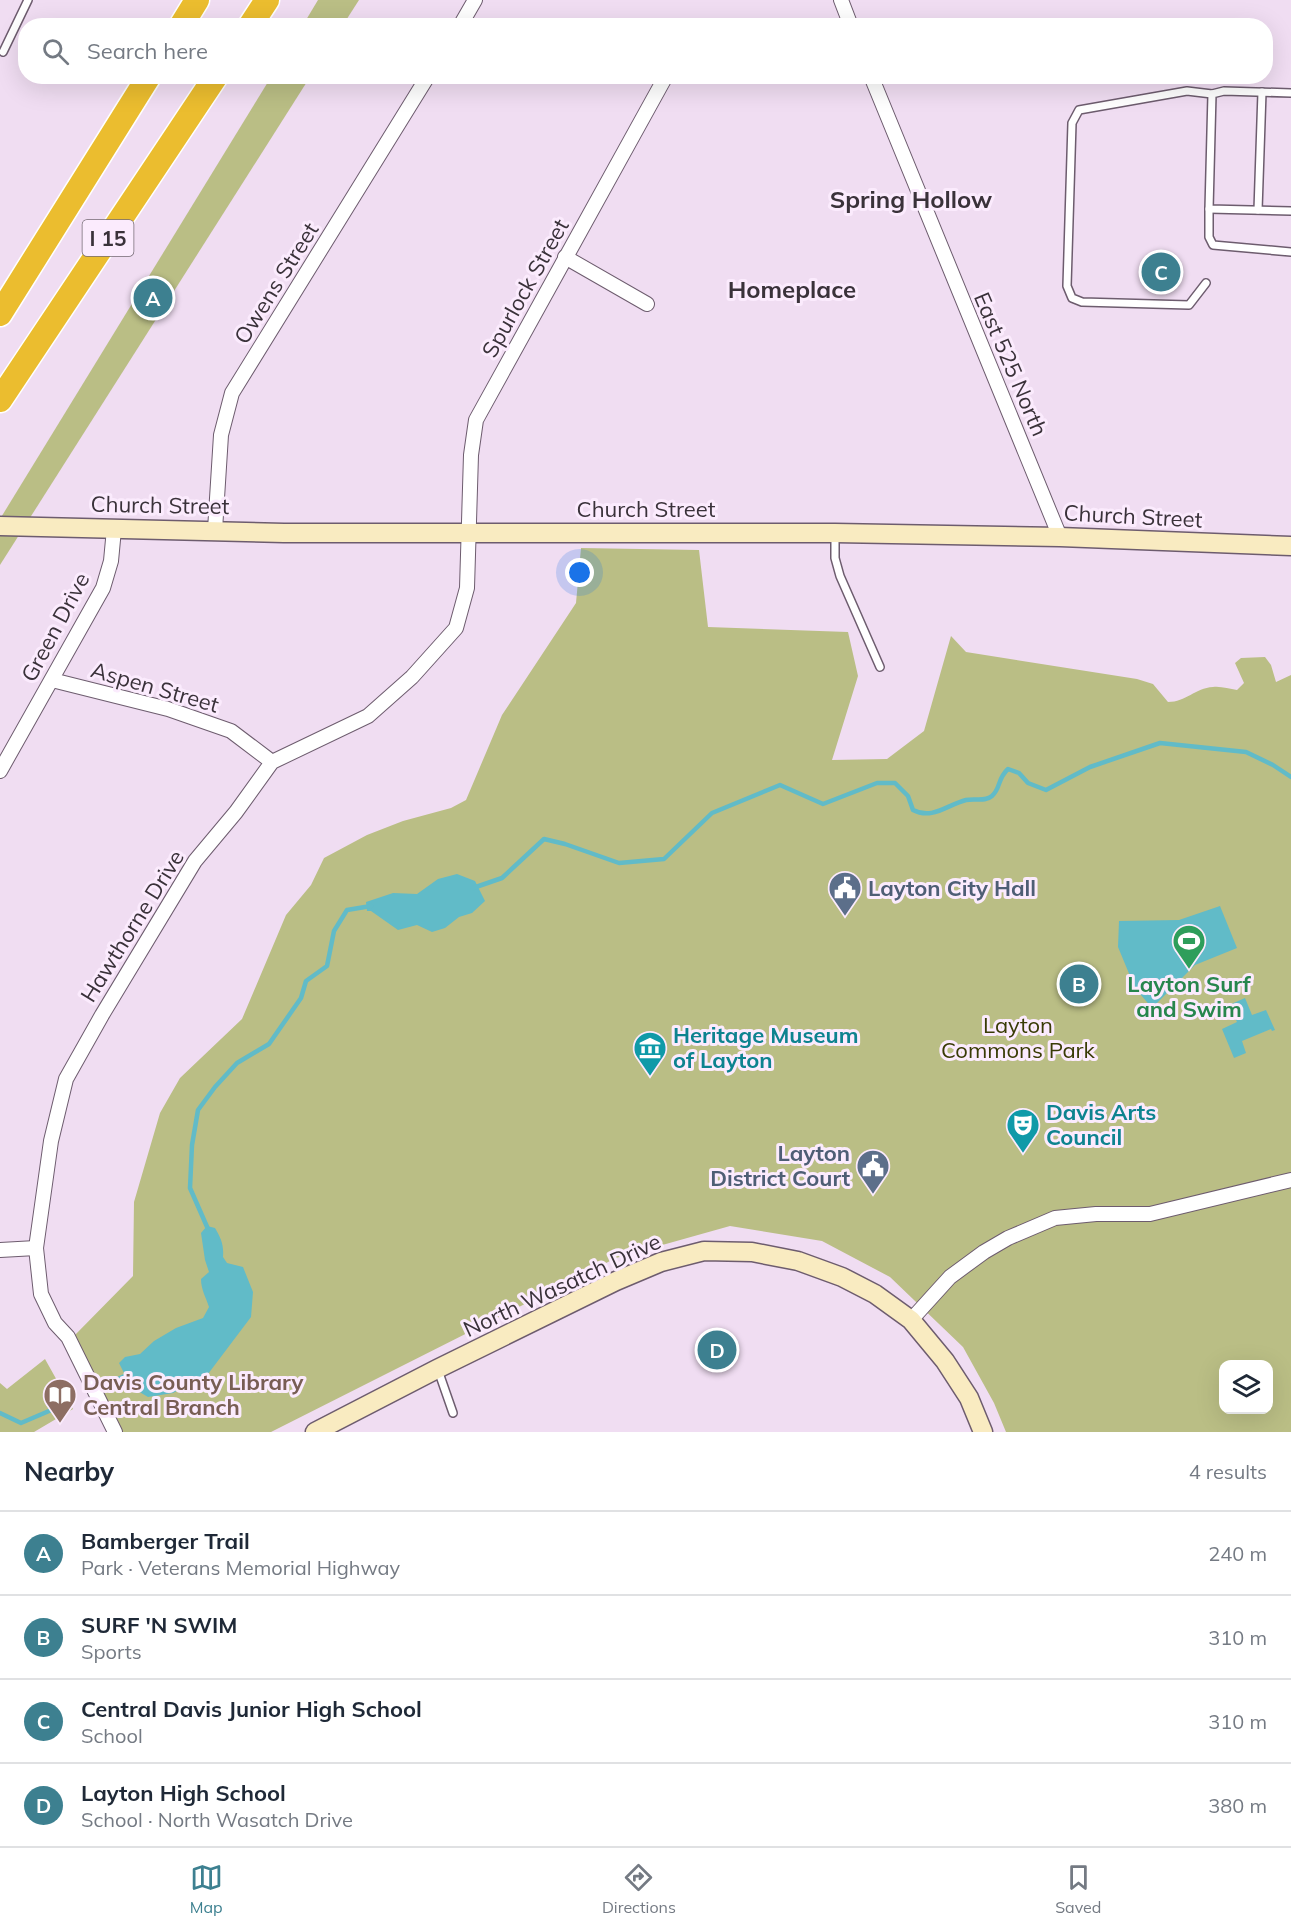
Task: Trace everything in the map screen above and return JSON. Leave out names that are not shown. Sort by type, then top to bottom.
[{"type":"highway","points":[[186,18],[197,0]]},
{"type":"highway","points":[[255,18],[267,0]]},
{"type":"highway","name":"I 15","points":[[0,314],[144,84]]},
{"type":"highway","name":"I 15","points":[[0,400],[211,84]]},
{"type":"street","points":[[465,18],[475,0]]},
{"type":"street","points":[[841,0],[848,18]]},
{"type":"street","name":"Owens Street","points":[[214,530],[221,435],[232,393],[423,84]]},
{"type":"street","name":"Spurlock Street","points":[[469,533],[471,454],[477,420],[662,84]]},
{"type":"street","name":"East 525 North","points":[[874,84],[1060,537]]},
{"type":"street","points":[[565,257],[647,304]]},
{"type":"street","name":"Church Street","points":[[0,526],[284,533],[835,533],[1060,537],[1291,546]]},
{"type":"street","name":"Green Drive","points":[[0,771],[103,588],[111,561],[114,529]]},
{"type":"street","name":"Hawthorne Drive","points":[[116,1432],[68,1337],[55,1323],[41,1294],[36,1248],[51,1141],[66,1079],[195,861],[236,812],[272,762],[368,716],[412,677],[456,627],[467,588],[469,533]]},
{"type":"street","name":"Aspen Street","points":[[52,680],[168,709],[231,731],[272,762]]},
{"type":"street","points":[[911,1320],[950,1277],[984,1252],[1008,1238],[1055,1218],[1096,1214],[1150,1214],[1291,1180]]},
{"type":"street","points":[[0,1250],[36,1248]]},
{"type":"street","name":"North Wasatch Drive","points":[[315,1432],[616,1281],[661,1262],[704,1251],[752,1252],[798,1261],[842,1277],[875,1294],[911,1320],[945,1361],[969,1398],[983,1432]]},
{"type":"lane","points":[[19,18],[28,0]]},
{"type":"lane","points":[[3,52],[18,21]]},
{"type":"lane","points":[[1206,283],[1189,305],[1082,302],[1072,298],[1067,286],[1072,123],[1079,110],[1187,91],[1212,94],[1224,91],[1291,93]]},
{"type":"lane","points":[[1258,210],[1262,92]]},
{"type":"lane","points":[[1212,94],[1209,237],[1213,245],[1291,252]]},
{"type":"lane","points":[[1209,209],[1291,211]]},
{"type":"lane","points":[[835,533],[835,558],[840,576],[880,667]]},
{"type":"lane","points":[[437,1369],[453,1413]]},
{"type":"green space","points":[[318,0],[359,0],[347,18],[307,18]]},
{"type":"green space","points":[[267,84],[306,84],[0,565],[0,519]]},
{"type":"green space","name":"Layton Commons Park","points":[[581,548],[699,550],[708,627],[848,632],[858,676],[832,760],[887,759],[924,731],[951,636],[966,652],[1137,679],[1153,684],[1168,702],[1180,700],[1207,688],[1237,690],[1244,683],[1235,663],[1241,658],[1265,657],[1271,665],[1276,682],[1291,675],[1291,1432],[1006,1432],[994,1403],[963,1347],[890,1277],[822,1241],[730,1226],[616,1258],[271,1432],[122,1432],[74,1336],[133,1276],[134,1202],[160,1113],[180,1078],[242,1019],[286,915],[311,885],[324,858],[367,835],[403,821],[451,808],[466,800],[502,715],[576,603]]},
{"type":"green space","points":[[45,1359],[73,1409],[34,1432],[0,1432],[0,1383],[7,1389]]},
{"type":"water","points":[[457,874],[475,881],[485,901],[472,913],[459,917],[445,928],[432,932],[417,925],[398,930],[371,911],[367,911],[366,902],[393,893],[417,894],[438,879]]},
{"type":"water","points":[[1220,906],[1237,948],[1195,965],[1152,1008],[1135,988],[1118,947],[1119,921],[1179,920]]},
{"type":"water","points":[[1245,998],[1252,1015],[1266,1010],[1275,1030],[1271,1029],[1242,1041],[1246,1053],[1234,1058],[1222,1029],[1237,1022],[1229,1005]]},
{"type":"water","points":[[207,1226],[215,1228],[222,1245],[223,1257],[227,1263],[243,1267],[253,1292],[251,1317],[208,1374],[173,1393],[148,1397],[131,1387],[119,1363],[125,1357],[140,1354],[154,1341],[176,1328],[203,1318],[209,1307],[201,1279],[209,1272],[201,1233]]},
{"type":"waterway","points":[[473,888],[502,878],[544,839],[619,863],[664,859],[712,813],[780,785],[823,804],[877,783],[895,783],[908,796],[913,810],[920,813],[933,813],[966,800],[989,798],[997,790],[1002,776],[1008,769],[1019,773],[1028,783],[1046,790],[1090,767],[1160,743],[1246,752],[1291,777]]},
{"type":"waterway","points":[[208,1229],[190,1188],[192,1145],[198,1110],[237,1063],[269,1044],[301,998],[306,981],[327,966],[334,931],[347,910],[371,906]]},
{"type":"waterway","points":[[118,1379],[131,1373]]},
{"type":"waterway","points":[[0,1413],[21,1423],[56,1408]]},
{"type":"place","name":"Central Davis Junior High School","points":[[1161,272]]},
{"type":"place","name":"Bamberger Trail","points":[[153,298]]},
{"type":"place","name":"Layton City Hall","points":[[845,917]]},
{"type":"place","name":"Layton Surf and Swim","points":[[1189,970]]},
{"type":"place","name":"SURF 'N SWIM","points":[[1079,984]]},
{"type":"place","name":"Heritage Museum of Layton","points":[[650,1077]]},
{"type":"place","name":"Davis Arts Council","points":[[1023,1154]]},
{"type":"place","name":"Layton District Court","points":[[873,1195]]},
{"type":"place","name":"Layton High School","points":[[717,1350]]},
{"type":"place","name":"Davis County Library Central Branch","points":[[60,1424]]},
{"type":"district","name":"Spring Hollow","points":[[911,199]]},
{"type":"district","name":"Homeplace","points":[[792,289]]}]
